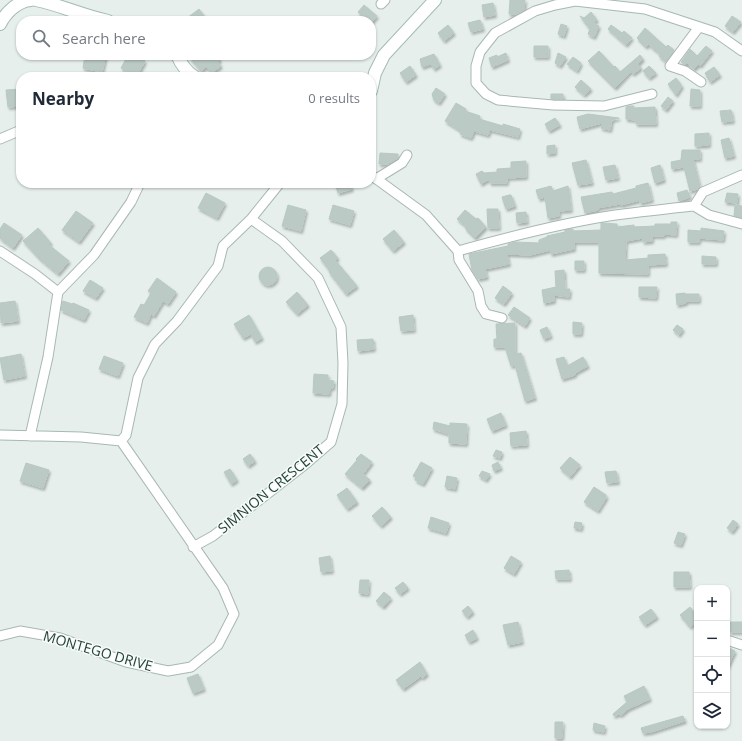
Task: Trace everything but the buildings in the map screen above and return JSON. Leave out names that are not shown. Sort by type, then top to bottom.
[{"type":"street","points":[[0,24],[4,17],[16,5],[25,0],[31,0]]},
{"type":"street","points":[[376,72],[384,55],[436,0]]},
{"type":"street","points":[[43,1],[88,16]]},
{"type":"street","points":[[652,94],[604,106],[554,105],[498,100],[486,94],[476,83],[476,66],[480,52],[495,33],[535,11],[575,1],[645,9],[715,32],[742,51]]},
{"type":"street","points":[[699,27],[670,66],[685,71],[701,82]]},
{"type":"street","points":[[180,60],[188,72]]},
{"type":"street","points":[[0,139],[16,132]]},
{"type":"street","points":[[376,176],[402,163],[407,155]]},
{"type":"street","points":[[694,206],[704,192],[742,175]]},
{"type":"street","points":[[376,179],[426,216],[458,251],[459,260],[478,292],[481,306],[486,314],[502,318]]},
{"type":"street","points":[[30,436],[48,357],[58,292],[94,255],[131,202],[138,188]]},
{"type":"street","points":[[121,441],[126,436],[138,378],[156,344],[177,321],[218,266],[223,246],[251,219],[276,188]]},
{"type":"street","points":[[458,251],[522,234],[610,216],[694,206],[709,216],[742,224]]},
{"type":"street","name":"SIMNION CRESCENT","points":[[194,547],[213,536],[302,467],[331,442],[342,404],[343,363],[341,326],[318,278],[282,241],[251,219]]},
{"type":"street","points":[[0,251],[35,274],[58,292]]},
{"type":"street","points":[[0,435],[81,437],[121,441],[194,547]]},
{"type":"street","name":"MONTEGO DRIVE","points":[[0,636],[20,631],[60,638],[126,662],[168,671],[191,667],[218,645],[234,614],[223,588],[194,547]]},
{"type":"street","points":[[730,641],[742,645]]}]
